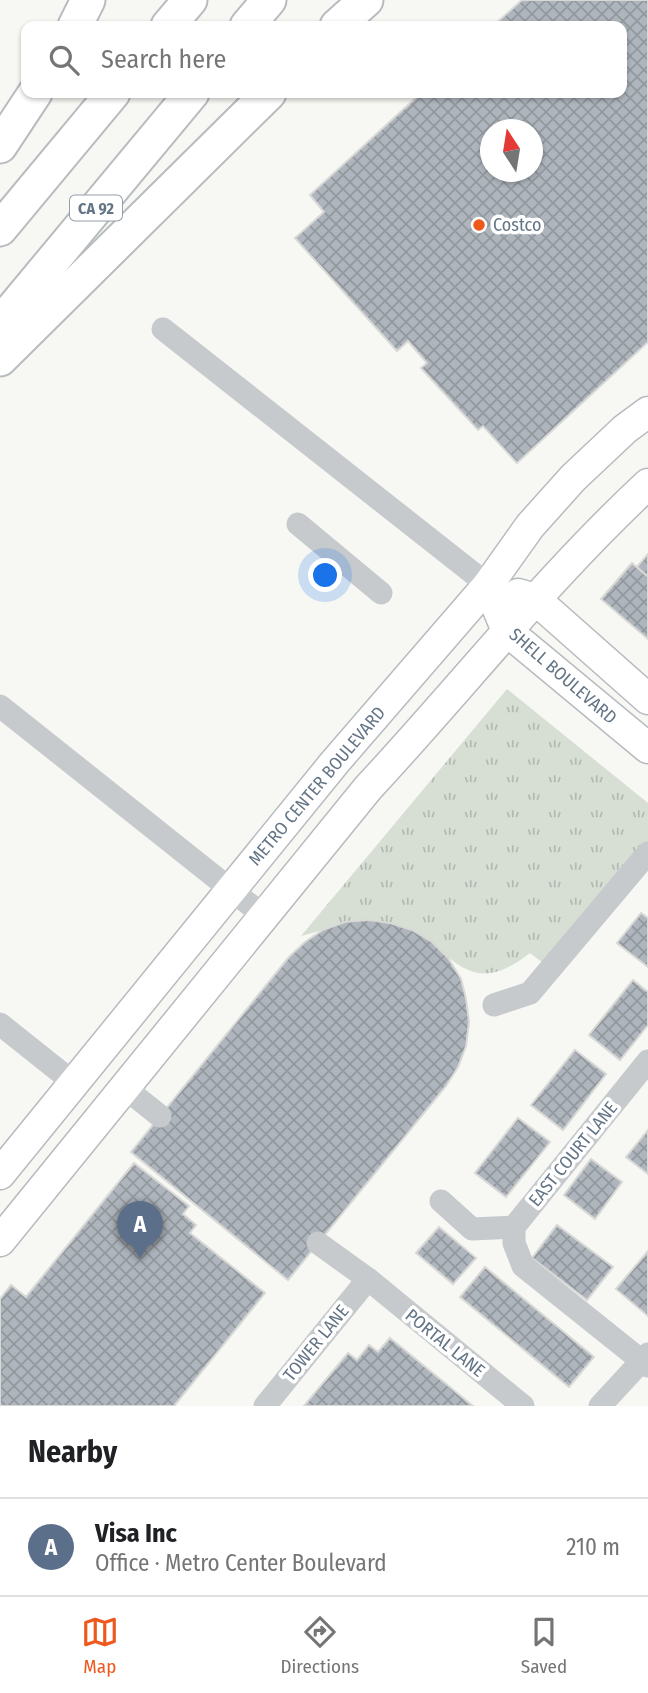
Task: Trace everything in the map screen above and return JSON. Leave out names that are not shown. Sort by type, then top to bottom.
[{"type":"highway","points":[[78,21],[88,0]]},
{"type":"highway","points":[[172,21],[190,0]]},
{"type":"highway","points":[[251,21],[269,0]]},
{"type":"highway","points":[[343,21],[366,0]]},
{"type":"highway","points":[[0,146],[32,98]]},
{"type":"highway","points":[[0,229],[109,98]]},
{"type":"highway","name":"CA 92","points":[[0,324],[188,98]]},
{"type":"highway","points":[[0,359],[264,98]]},
{"type":"main road","name":"METRO CENTER BOULEVARD","points":[[0,1174],[335,762],[488,585],[530,526],[573,478],[625,429],[648,412]]},
{"type":"main road","points":[[0,1241],[368,788],[422,731],[535,599],[648,484]]},
{"type":"main road","points":[[488,585],[535,599],[648,699]]},
{"type":"main road","name":"SHELL BOULEVARD","points":[[488,585],[507,631],[648,748]]},
{"type":"lane","points":[[163,330],[488,585]]},
{"type":"lane","points":[[298,524],[381,593]]},
{"type":"lane","points":[[0,706],[264,916]]},
{"type":"lane","points":[[494,1005],[530,993],[648,852]]},
{"type":"lane","points":[[0,1024],[74,1083]]},
{"type":"lane","name":"EAST COURT LANE","points":[[514,1227],[640,1087],[648,1061]]},
{"type":"lane","points":[[124,1088],[160,1116]]},
{"type":"lane","points":[[441,1201],[472,1229],[514,1227],[514,1243],[523,1266],[646,1360],[600,1406]]},
{"type":"lane","name":"PORTAL LANE","points":[[318,1243],[368,1279],[523,1406]]},
{"type":"lane","name":"TOWER LANE","points":[[265,1406],[368,1279]]},
{"type":"green space","points":[[507,689],[648,803],[648,842],[547,966],[530,953],[506,968],[487,973],[471,971],[457,964],[411,930],[379,921],[345,924],[301,936]]},
{"type":"building","name":"Costco","points":[[522,0],[648,0],[648,342],[517,463],[483,426],[478,430],[421,368],[427,363],[408,341],[397,351],[295,238],[324,212],[310,195],[416,98],[627,98],[627,21],[499,21]]},
{"type":"building","points":[[648,554],[648,577],[637,567]]},
{"type":"building","points":[[632,563],[648,577],[648,639],[601,599]]},
{"type":"building","points":[[641,913],[648,918],[648,967],[617,943]]},
{"type":"building","points":[[368,920],[412,930],[432,942],[448,958],[461,979],[466,999],[469,1022],[466,1046],[458,1067],[446,1086],[288,1280],[131,1152],[289,957],[323,930],[345,922]]},
{"type":"building","points":[[633,980],[648,992],[648,1025],[620,1060],[589,1035]]},
{"type":"building","points":[[575,1050],[606,1074],[563,1130],[531,1105]]},
{"type":"building","points":[[518,1118],[550,1142],[506,1197],[475,1173]]},
{"type":"building","points":[[648,1130],[648,1174],[626,1157]]},
{"type":"building","points":[[591,1159],[622,1182],[595,1219],[564,1195]]},
{"type":"building","points":[[134,1163],[189,1206],[183,1214],[196,1225],[190,1233],[265,1293],[174,1406],[0,1406],[0,1299],[11,1285],[26,1297]]},
{"type":"building","points":[[557,1225],[613,1267],[587,1300],[532,1258]]},
{"type":"building","points":[[439,1227],[476,1258],[453,1284],[416,1253]]},
{"type":"building","points":[[648,1251],[648,1316],[616,1289]]},
{"type":"building","points":[[485,1267],[594,1357],[569,1387],[460,1297]]},
{"type":"building","points":[[390,1338],[473,1406],[304,1406],[348,1353],[357,1360],[369,1345],[378,1352]]},
{"type":"place","name":"Costco","points":[[479,225]]},
{"type":"place","name":"Visa Inc","points":[[140,1259]]}]
